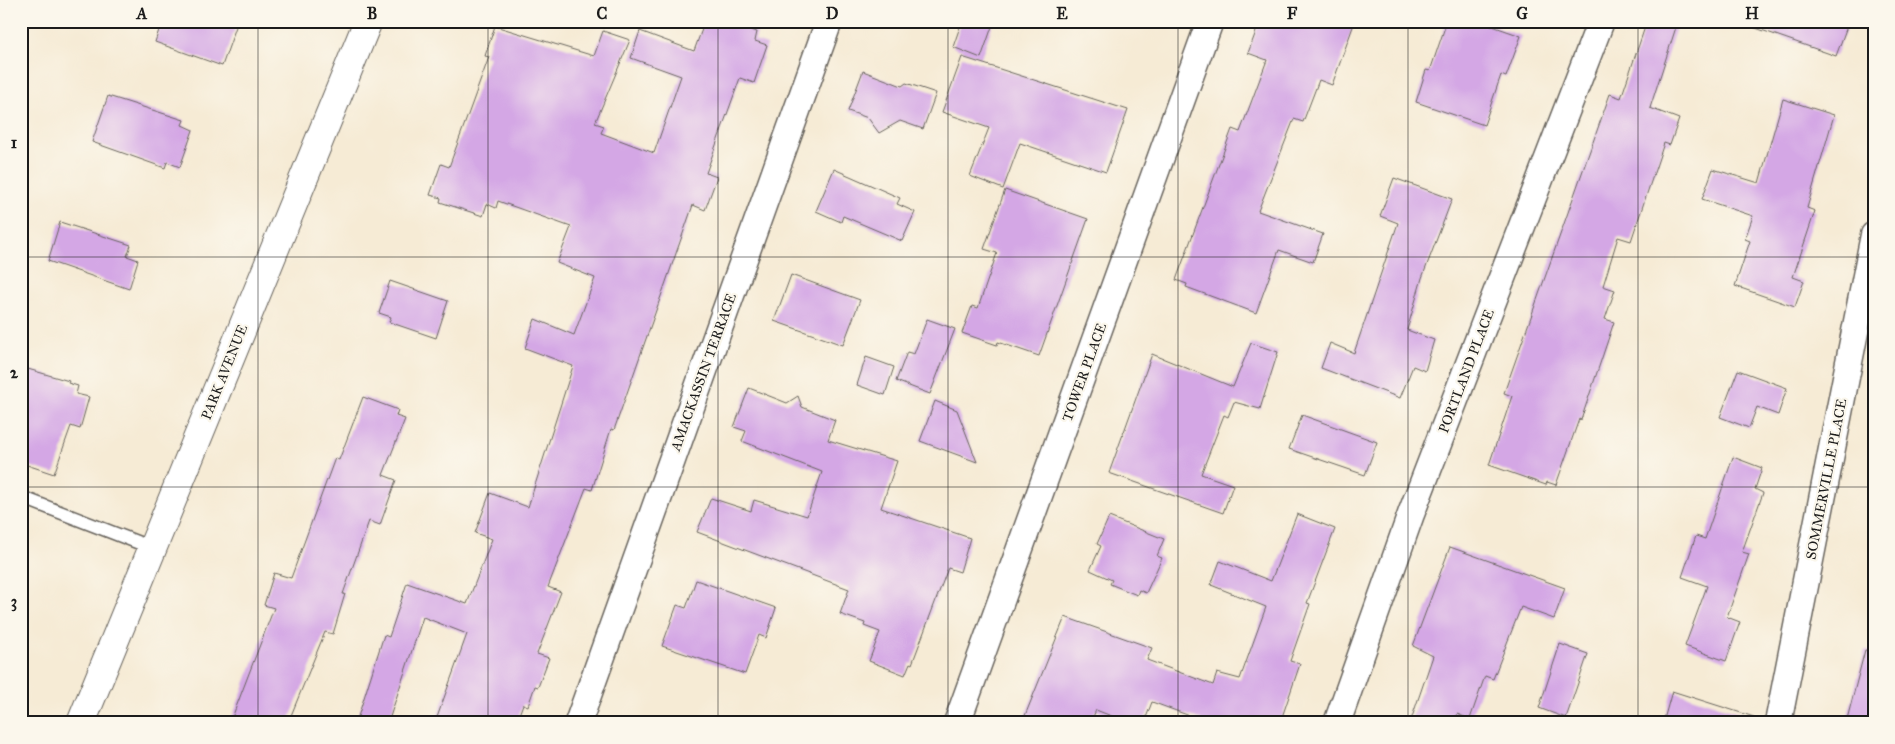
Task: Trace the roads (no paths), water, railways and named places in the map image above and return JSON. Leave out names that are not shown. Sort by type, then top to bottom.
[{"type":"street","name":"PARK AVENUE","points":[[81,723],[368,21]]},
{"type":"street","name":"AMACKASSIN TERRACE","points":[[578,723],[829,21]]},
{"type":"street","name":"TOWER PLACE","points":[[957,723],[1210,21]]},
{"type":"street","name":"PORTLAND PLACE","points":[[1337,723],[1411,514],[1601,21]]},
{"type":"street","name":"SOMMERVILLE PLACE","points":[[1778,723],[1874,235]]},
{"type":"lane","points":[[21,497],[152,548]]}]
